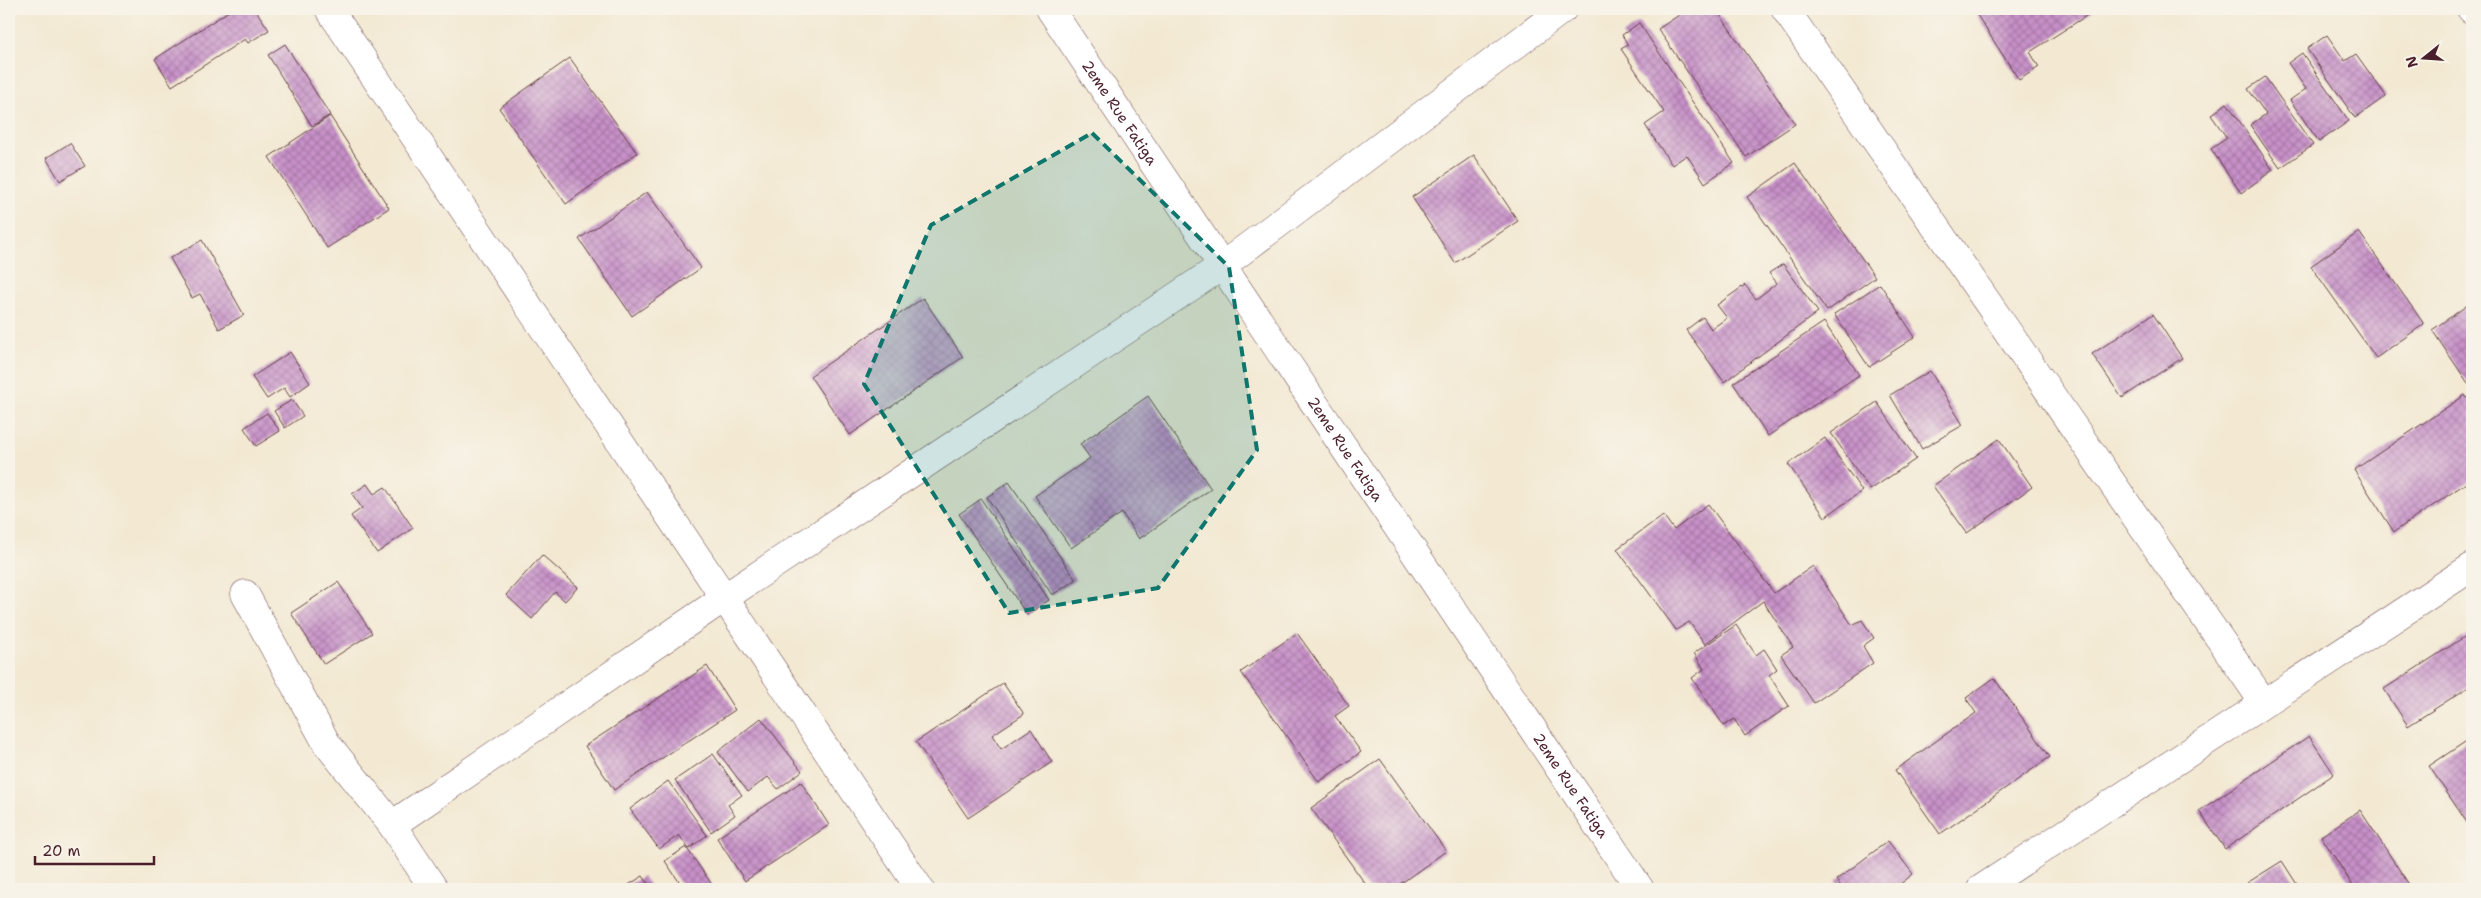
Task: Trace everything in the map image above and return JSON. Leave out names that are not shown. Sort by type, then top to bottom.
[{"type":"street","points":[[329,9],[920,889]]},
{"type":"street","name":"2eme Rue Fatiga","points":[[1050,9],[1640,889]]},
{"type":"street","points":[[392,825],[724,598],[1222,266],[1563,9]]},
{"type":"street","points":[[1785,9],[2264,704]]},
{"type":"street","points":[[1981,889],[2472,568]]},
{"type":"street","points":[[245,594],[327,744],[392,825],[434,889]]},
{"type":"highlighted area","points":[[1092,133],[1229,267],[1257,450],[1158,588],[1009,613],[864,384],[931,225]]},
{"type":"building","points":[[232,9],[255,9],[269,30],[248,43],[245,39],[172,86],[155,59]]},
{"type":"building","points":[[1688,9],[1716,9],[1795,124],[1746,157],[1658,29]]},
{"type":"building","points":[[1981,9],[2097,9],[2030,52],[2039,67],[2019,80],[1975,12]]},
{"type":"building","points":[[1639,23],[1734,163],[1705,183],[1687,155],[1672,165],[1645,125],[1664,112],[1621,49],[1628,45],[1622,35]]},
{"type":"building","points":[[2327,35],[2345,61],[2356,54],[2386,96],[2355,118],[2307,49]]},
{"type":"building","points":[[285,44],[330,115],[312,126],[268,55]]},
{"type":"building","points":[[2302,53],[2349,121],[2319,142],[2290,100],[2306,89],[2288,63]]},
{"type":"building","points":[[570,58],[637,153],[566,204],[499,108]]},
{"type":"building","points":[[2265,77],[2313,145],[2280,168],[2250,125],[2266,114],[2248,89]]},
{"type":"building","points":[[2227,103],[2273,170],[2241,193],[2211,149],[2227,138],[2211,115]]},
{"type":"building","points":[[330,116],[389,208],[327,248],[269,157]]},
{"type":"building","points":[[70,143],[85,166],[60,181],[46,158]]},
{"type":"building","points":[[1474,155],[1518,221],[1455,263],[1412,197]]},
{"type":"building","points":[[1795,163],[1875,277],[1827,311],[1747,197]]},
{"type":"building","points":[[647,192],[701,268],[632,316],[579,239]]},
{"type":"building","points":[[2359,232],[2424,324],[2376,358],[2311,266]]},
{"type":"building","points":[[202,240],[244,315],[219,329],[200,294],[192,298],[170,258]]},
{"type":"building","points":[[1783,264],[1818,312],[1724,382],[1686,330],[1703,317],[1711,329],[1727,318],[1717,305],[1745,285],[1756,299],[1777,283],[1769,273]]},
{"type":"building","points":[[1880,284],[1915,337],[1869,367],[1834,314]]},
{"type":"building","points":[[923,298],[963,357],[850,435],[810,376]]},
{"type":"building","points":[[2472,302],[2472,389],[2432,330]]},
{"type":"building","points":[[2153,314],[2182,358],[2122,398],[2092,354]]},
{"type":"building","points":[[1824,322],[1859,375],[1768,436],[1733,383]]},
{"type":"building","points":[[290,352],[310,383],[290,397],[284,388],[267,399],[252,377]]},
{"type":"building","points":[[1930,371],[1963,425],[1922,449],[1890,395]]},
{"type":"building","points":[[2465,395],[2472,406],[2472,479],[2394,532],[2354,470]]},
{"type":"building","points":[[1148,396],[1211,489],[1139,539],[1122,513],[1071,548],[1035,496],[1090,458],[1080,444]]},
{"type":"building","points":[[292,400],[303,416],[285,428],[274,411]]},
{"type":"building","points":[[1877,402],[1916,459],[1870,490],[1831,433]]},
{"type":"building","points":[[267,413],[280,431],[256,446],[244,428]]},
{"type":"building","points":[[1825,438],[1862,491],[1825,517],[1788,464]]},
{"type":"building","points":[[1999,439],[2032,487],[1967,533],[1933,486]]},
{"type":"building","points":[[1009,482],[1076,580],[1052,595],[987,497]]},
{"type":"building","points":[[367,484],[374,494],[385,487],[413,528],[377,553],[351,516],[362,508],[352,494]]},
{"type":"building","points":[[981,499],[1049,600],[1027,615],[959,514]]},
{"type":"building","points":[[1708,504],[1774,593],[1813,566],[1852,625],[1862,620],[1874,638],[1863,646],[1873,663],[1814,703],[1781,655],[1793,647],[1763,601],[1705,644],[1689,622],[1676,630],[1617,549],[1663,515],[1674,530]]},
{"type":"building","points":[[542,555],[578,587],[565,601],[555,592],[532,619],[506,595]]},
{"type":"building","points":[[338,582],[372,633],[324,664],[291,613]]},
{"type":"building","points":[[1736,625],[1756,655],[1764,649],[1777,669],[1769,675],[1789,706],[1745,736],[1734,719],[1724,726],[1692,678],[1704,669],[1694,653]]},
{"type":"building","points":[[2472,632],[2472,685],[2408,726],[2384,689]]},
{"type":"building","points":[[1297,633],[1349,706],[1335,716],[1361,752],[1319,782],[1241,672]]},
{"type":"building","points":[[707,666],[735,710],[614,790],[585,746]]},
{"type":"building","points":[[1994,678],[2050,757],[1940,834],[1895,770],[1976,713],[1966,698]]},
{"type":"building","points":[[1003,683],[1024,714],[992,735],[1001,749],[1031,729],[1052,762],[968,818],[916,742]]},
{"type":"building","points":[[761,718],[802,771],[778,789],[768,777],[748,792],[718,752]]},
{"type":"building","points":[[2309,736],[2334,774],[2225,849],[2199,811]]},
{"type":"building","points":[[2468,740],[2472,747],[2472,830],[2429,766]]},
{"type":"building","points":[[713,754],[742,795],[728,805],[735,815],[711,832],[675,780]]},
{"type":"building","points":[[1380,759],[1446,851],[1393,889],[1369,889],[1311,808]]},
{"type":"building","points":[[668,781],[707,835],[689,849],[679,835],[659,849],[630,809]]},
{"type":"building","points":[[801,782],[829,825],[745,881],[717,838]]},
{"type":"building","points":[[2360,810],[2412,889],[2355,889],[2321,836]]},
{"type":"building","points":[[1888,841],[1913,874],[1894,889],[1843,889],[1836,880]]},
{"type":"building","points":[[686,847],[715,889],[684,889],[665,861]]},
{"type":"building","points":[[2282,861],[2300,889],[2251,889],[2247,883]]},
{"type":"building","points":[[643,876],[652,889],[622,889]]}]
